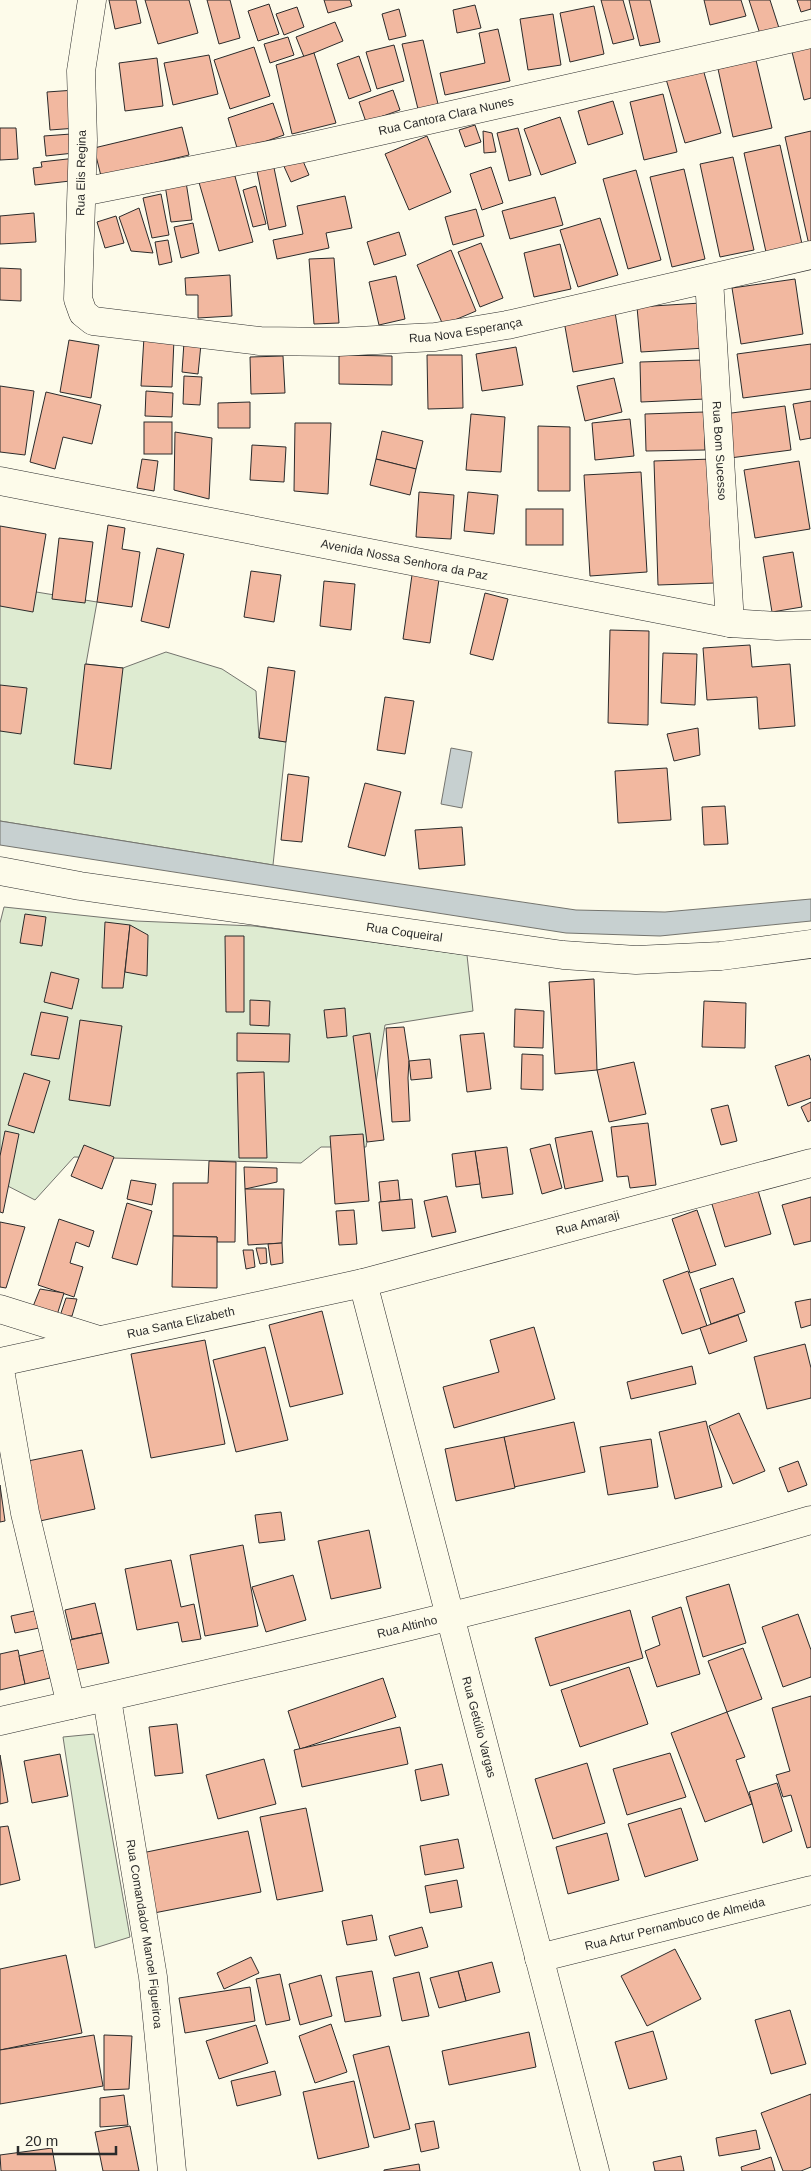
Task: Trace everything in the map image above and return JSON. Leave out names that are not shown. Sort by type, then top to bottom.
[{"type":"street","name":"Rua Elis Regina","points":[[92,0],[81,71],[82,192],[78,299],[83,313],[93,321],[114,324]]},
{"type":"street","name":"Rua Cantora Clara Nunes","points":[[82,192],[309,146],[811,34]]},
{"type":"street","name":"Rua Nova Esperança","points":[[114,324],[260,341],[338,342],[435,337],[507,325],[811,256]]},
{"type":"street","name":"Rua Bom Sucesso","points":[[709,279],[730,623]]},
{"type":"street","name":"Avenida Nossa Senhora da Paz","points":[[0,481],[730,623],[777,626],[811,625]]},
{"type":"street","name":"Rua Coqueiral","points":[[0,871],[80,886],[563,955],[636,960],[721,956],[811,944]]},
{"type":"street","name":"Rua Amaraji","points":[[363,1284],[811,1163]]},
{"type":"street","name":"Rua Santa Elizabeth","points":[[0,1362],[363,1284]]},
{"type":"street","name":"Rua Getúlio Vargas","points":[[363,1284],[595,2171]]},
{"type":"street","points":[[0,1309],[100,1341]]},
{"type":"street","points":[[0,1370],[26,1513],[71,1705]]},
{"type":"street","name":"Rua Altinho","points":[[0,1722],[71,1705],[107,1699],[449,1618],[811,1520]]},
{"type":"street","name":"Rua Comandador Manoel Figueiroa","points":[[107,1699],[153,1977],[172,2171]]},
{"type":"street","name":"Rua Artur Pernambuco de Almeida","points":[[539,1958],[811,1890]]},
{"type":"green space","points":[[0,586],[97,602],[86,664],[123,668],[166,652],[222,669],[256,691],[259,738],[286,742],[273,865],[0,821]]},
{"type":"green space","points":[[4,907],[136,921],[254,926],[467,955],[473,1011],[385,1025],[366,1147],[321,1147],[301,1163],[74,1157],[35,1200],[0,1182],[0,923]]},
{"type":"green space","points":[[94,1734],[130,1937],[95,1948],[63,1737]]},
{"type":"shaded area","points":[[451,748],[472,752],[462,808],[441,804]]},
{"type":"shaded area","points":[[0,821],[273,865],[576,910],[665,912],[811,899],[811,921],[660,936],[566,933],[0,845]]},
{"type":"building","points":[[109,0],[136,0],[141,23],[115,29]]},
{"type":"building","points":[[145,0],[189,0],[198,33],[158,44]]},
{"type":"building","points":[[207,0],[230,0],[240,38],[219,44]]},
{"type":"building","points":[[324,0],[350,0],[352,6],[328,13]]},
{"type":"building","points":[[601,0],[623,0],[634,39],[613,44]]},
{"type":"building","points":[[629,0],[650,0],[660,42],[640,46]]},
{"type":"building","points":[[704,0],[741,0],[746,16],[710,25]]},
{"type":"building","points":[[749,0],[770,0],[779,28],[760,34]]},
{"type":"building","points":[[797,0],[811,0],[811,9],[801,12]]},
{"type":"building","points":[[269,4],[279,34],[258,41],[248,11]]},
{"type":"building","points":[[475,5],[481,28],[457,33],[453,10]]},
{"type":"building","points":[[594,6],[604,54],[570,62],[560,13]]},
{"type":"building","points":[[297,7],[304,27],[284,35],[276,14]]},
{"type":"building","points":[[399,9],[406,36],[389,40],[382,14]]},
{"type":"building","points":[[553,14],[561,65],[528,70],[520,19]]},
{"type":"building","points":[[335,22],[343,41],[304,57],[296,37]]},
{"type":"building","points":[[498,29],[510,81],[445,95],[440,73],[485,63],[479,33]]},
{"type":"building","points":[[288,37],[294,55],[270,63],[264,44]]},
{"type":"building","points":[[423,40],[438,104],[418,109],[402,44]]},
{"type":"building","points":[[811,43],[811,98],[804,100],[791,48]]},
{"type":"building","points":[[394,45],[404,81],[377,89],[366,52]]},
{"type":"building","points":[[254,47],[270,96],[230,109],[214,60]]},
{"type":"building","points":[[314,53],[336,123],[292,134],[276,65]]},
{"type":"building","points":[[209,55],[218,94],[173,105],[164,63]]},
{"type":"building","points":[[359,56],[371,91],[349,99],[337,64]]},
{"type":"building","points":[[157,58],[163,106],[125,111],[119,63]]},
{"type":"building","points":[[756,60],[772,128],[733,137],[718,69]]},
{"type":"building","points":[[703,69],[721,133],[685,143],[666,79]]},
{"type":"building","points":[[75,90],[77,128],[50,130],[47,92]]},
{"type":"building","points":[[393,90],[400,110],[366,122],[359,102]]},
{"type":"building","points":[[663,94],[677,152],[644,160],[630,102]]},
{"type":"building","points":[[613,101],[623,134],[588,145],[578,111]]},
{"type":"building","points":[[273,103],[284,135],[238,151],[228,118]]},
{"type":"building","points":[[560,117],[576,163],[541,175],[524,129]]},
{"type":"building","points":[[475,125],[481,142],[465,147],[459,130]]},
{"type":"building","points":[[182,127],[189,155],[101,176],[94,148]]},
{"type":"building","points":[[0,128],[16,128],[18,159],[0,160]]},
{"type":"building","points":[[518,128],[531,175],[509,181],[497,133]]},
{"type":"building","points":[[483,131],[492,133],[496,152],[484,153]]},
{"type":"building","points":[[811,131],[811,245],[809,245],[785,137]]},
{"type":"building","points":[[71,134],[74,153],[46,156],[44,136]]},
{"type":"building","points":[[427,136],[451,192],[409,210],[385,154]]},
{"type":"building","points":[[780,145],[802,244],[766,252],[744,153]]},
{"type":"building","points":[[300,154],[309,175],[291,182],[282,162]]},
{"type":"building","points":[[733,157],[754,250],[720,257],[700,164]]},
{"type":"building","points":[[76,158],[79,180],[35,185],[33,168],[42,167],[41,162]]},
{"type":"building","points":[[273,163],[286,226],[269,230],[256,166]]},
{"type":"building","points":[[491,167],[503,203],[482,210],[470,174]]},
{"type":"building","points":[[233,169],[253,242],[219,251],[198,179]]},
{"type":"building","points":[[684,169],[705,259],[672,267],[650,177]]},
{"type":"building","points":[[636,170],[661,260],[628,269],[603,179]]},
{"type":"building","points":[[186,182],[192,220],[171,222],[165,185]]},
{"type":"building","points":[[256,186],[266,224],[253,227],[243,190]]},
{"type":"building","points":[[161,194],[169,235],[152,238],[143,198]]},
{"type":"building","points":[[345,196],[352,228],[326,233],[329,248],[277,259],[273,240],[303,234],[297,206]]},
{"type":"building","points":[[555,197],[563,225],[510,239],[502,211]]},
{"type":"building","points":[[139,208],[153,253],[131,251],[119,217]]},
{"type":"building","points":[[476,209],[484,236],[453,245],[445,217]]},
{"type":"building","points":[[34,213],[36,242],[0,244],[0,216]]},
{"type":"building","points":[[116,216],[124,243],[105,248],[97,222]]},
{"type":"building","points":[[600,218],[618,275],[578,287],[560,230]]},
{"type":"building","points":[[193,223],[199,253],[181,258],[174,227]]},
{"type":"building","points":[[399,232],[406,255],[374,265],[367,242]]},
{"type":"building","points":[[168,240],[172,262],[159,265],[155,242]]},
{"type":"building","points":[[481,243],[503,298],[480,307],[458,252]]},
{"type":"building","points":[[560,244],[571,289],[534,297],[524,253]]},
{"type":"building","points":[[451,250],[476,311],[443,325],[417,265]]},
{"type":"building","points":[[334,258],[339,323],[314,324],[309,259]]},
{"type":"building","points":[[0,268],[21,269],[21,301],[0,300]]},
{"type":"building","points":[[230,275],[232,316],[198,318],[198,295],[186,295],[185,278]]},
{"type":"building","points":[[396,276],[405,319],[379,325],[369,282]]},
{"type":"building","points":[[795,279],[803,334],[741,344],[732,288]]},
{"type":"building","points":[[701,303],[705,348],[641,352],[637,307]]},
{"type":"building","points":[[615,312],[623,363],[573,372],[564,321]]},
{"type":"building","points":[[144,337],[174,339],[172,387],[141,386]]},
{"type":"building","points":[[69,340],[99,345],[91,398],[60,392]]},
{"type":"building","points":[[184,342],[201,344],[198,374],[182,372]]},
{"type":"building","points":[[811,344],[811,389],[743,398],[737,354]]},
{"type":"building","points":[[516,347],[523,385],[482,391],[476,354]]},
{"type":"building","points":[[339,355],[392,356],[392,385],[339,384]]},
{"type":"building","points":[[427,355],[462,355],[463,408],[428,409]]},
{"type":"building","points":[[283,356],[285,393],[251,394],[250,357]]},
{"type":"building","points":[[703,360],[705,399],[641,402],[640,362]]},
{"type":"building","points":[[184,376],[202,377],[200,405],[183,404]]},
{"type":"building","points":[[614,378],[622,412],[585,421],[577,386]]},
{"type":"building","points":[[0,386],[34,391],[25,455],[0,452]]},
{"type":"building","points":[[146,391],[173,393],[172,417],[145,416]]},
{"type":"building","points":[[46,392],[101,405],[92,444],[63,437],[55,469],[30,462]]},
{"type":"building","points":[[811,401],[811,438],[800,440],[793,404]]},
{"type":"building","points":[[250,402],[250,428],[218,428],[218,403]]},
{"type":"building","points":[[785,406],[791,450],[730,458],[724,414]]},
{"type":"building","points":[[704,412],[705,450],[646,451],[645,414]]},
{"type":"building","points":[[471,414],[505,417],[501,472],[466,470]]},
{"type":"building","points":[[630,419],[634,456],[595,460],[592,423]]},
{"type":"building","points":[[144,422],[172,422],[172,454],[144,454]]},
{"type":"building","points":[[295,423],[331,423],[328,494],[294,491]]},
{"type":"building","points":[[538,426],[570,427],[570,491],[538,491]]},
{"type":"building","points":[[382,431],[423,441],[416,469],[376,459]]},
{"type":"building","points":[[175,432],[212,438],[209,499],[174,490]]},
{"type":"building","points":[[252,445],[286,447],[284,482],[250,480]]},
{"type":"building","points":[[142,459],[158,461],[154,491],[137,488]]},
{"type":"building","points":[[376,459],[416,469],[410,495],[370,485]]},
{"type":"building","points":[[712,459],[715,583],[658,585],[654,461]]},
{"type":"building","points":[[799,461],[810,529],[755,538],[744,470]]},
{"type":"building","points":[[641,472],[647,572],[590,576],[584,475]]},
{"type":"building","points":[[419,492],[454,495],[451,539],[416,537]]},
{"type":"building","points":[[468,492],[498,495],[494,534],[464,531]]},
{"type":"building","points":[[526,509],[563,509],[563,545],[526,545]]},
{"type":"building","points":[[108,525],[125,528],[122,549],[140,552],[132,607],[97,602]]},
{"type":"building","points":[[0,526],[46,534],[33,612],[0,606]]},
{"type":"building","points":[[59,538],[93,542],[85,603],[52,599]]},
{"type":"building","points":[[157,548],[184,554],[169,628],[141,621]]},
{"type":"building","points":[[793,552],[802,607],[772,612],[763,557]]},
{"type":"building","points":[[251,571],[281,575],[274,622],[244,617]]},
{"type":"building","points":[[412,575],[439,579],[430,643],[403,639]]},
{"type":"building","points":[[324,581],[355,584],[351,630],[320,626]]},
{"type":"building","points":[[485,593],[508,599],[493,660],[470,654]]},
{"type":"building","points":[[610,630],[649,631],[648,725],[608,723]]},
{"type":"building","points":[[750,645],[752,667],[790,664],[795,726],[759,729],[757,697],[707,700],[703,648]]},
{"type":"building","points":[[663,653],[697,654],[695,705],[661,703]]},
{"type":"building","points":[[85,664],[123,668],[111,769],[74,764]]},
{"type":"building","points":[[268,667],[295,671],[286,742],[259,738]]},
{"type":"building","points":[[0,685],[27,688],[21,734],[0,731]]},
{"type":"building","points":[[385,697],[414,701],[405,754],[377,750]]},
{"type":"building","points":[[698,728],[700,755],[674,761],[667,734]]},
{"type":"building","points":[[667,768],[671,820],[618,823],[615,771]]},
{"type":"building","points":[[288,774],[309,777],[302,842],[281,840]]},
{"type":"building","points":[[365,783],[401,792],[385,856],[348,847]]},
{"type":"building","points":[[725,806],[728,844],[704,845],[702,807]]},
{"type":"building","points":[[462,827],[465,865],[419,869],[415,830]]},
{"type":"building","points":[[25,914],[46,917],[42,946],[20,943]]},
{"type":"building","points":[[105,922],[130,925],[123,988],[102,988]]},
{"type":"building","points":[[130,925],[148,935],[147,976],[125,972]]},
{"type":"building","points":[[225,936],[244,936],[244,1012],[226,1012]]},
{"type":"building","points":[[51,972],[79,979],[72,1009],[44,1002]]},
{"type":"building","points":[[594,979],[597,1070],[555,1074],[549,982]]},
{"type":"building","points":[[250,1000],[270,1001],[269,1026],[250,1025]]},
{"type":"building","points":[[704,1001],[746,1003],[745,1048],[702,1047]]},
{"type":"building","points":[[345,1008],[347,1036],[327,1038],[324,1010]]},
{"type":"building","points":[[515,1009],[544,1011],[543,1048],[514,1047]]},
{"type":"building","points":[[41,1012],[68,1017],[59,1059],[31,1055]]},
{"type":"building","points":[[80,1020],[122,1026],[110,1106],[69,1100]]},
{"type":"building","points":[[404,1027],[409,1061],[410,1121],[392,1122],[386,1028]]},
{"type":"building","points":[[237,1033],[290,1034],[289,1062],[237,1061]]},
{"type":"building","points":[[370,1033],[384,1140],[367,1142],[353,1036]]},
{"type":"building","points":[[484,1033],[491,1089],[467,1092],[460,1035]]},
{"type":"building","points":[[522,1054],[543,1055],[543,1090],[521,1089]]},
{"type":"building","points":[[809,1055],[811,1061],[811,1098],[788,1106],[775,1066]]},
{"type":"building","points":[[430,1059],[432,1078],[411,1080],[409,1061]]},
{"type":"building","points":[[634,1062],[646,1114],[609,1122],[597,1070]]},
{"type":"building","points":[[264,1072],[267,1158],[239,1158],[237,1073]]},
{"type":"building","points":[[24,1073],[50,1081],[34,1133],[8,1125]]},
{"type":"building","points":[[811,1102],[811,1120],[808,1122],[801,1107]]},
{"type":"building","points":[[728,1105],[737,1141],[721,1145],[711,1109]]},
{"type":"building","points":[[648,1123],[656,1185],[630,1188],[628,1176],[617,1177],[611,1127]]},
{"type":"building","points":[[5,1131],[19,1134],[3,1213],[0,1212],[0,1156]]},
{"type":"building","points":[[592,1131],[603,1181],[565,1189],[555,1138]]},
{"type":"building","points":[[363,1134],[369,1201],[335,1204],[330,1136]]},
{"type":"building","points":[[550,1144],[562,1188],[542,1194],[530,1149]]},
{"type":"building","points":[[84,1145],[114,1157],[102,1189],[71,1176]]},
{"type":"building","points":[[507,1147],[513,1194],[482,1198],[475,1151]]},
{"type":"building","points":[[475,1151],[480,1184],[456,1187],[452,1154]]},
{"type":"building","points":[[209,1161],[236,1162],[235,1242],[217,1242],[217,1237],[173,1236],[173,1183],[208,1183]]},
{"type":"building","points":[[244,1167],[277,1168],[277,1182],[245,1189]]},
{"type":"building","points":[[131,1180],[156,1184],[152,1205],[127,1199]]},
{"type":"building","points":[[398,1180],[400,1200],[381,1202],[379,1182]]},
{"type":"building","points":[[757,1187],[771,1234],[725,1247],[711,1201]]},
{"type":"building","points":[[245,1189],[284,1189],[282,1243],[248,1245]]},
{"type":"building","points":[[447,1196],[456,1232],[432,1237],[424,1201]]},
{"type":"building","points":[[811,1197],[811,1241],[794,1245],[782,1205]]},
{"type":"building","points":[[412,1199],[415,1228],[382,1231],[379,1202]]},
{"type":"building","points":[[127,1203],[152,1211],[137,1265],[112,1258]]},
{"type":"building","points":[[354,1210],[357,1244],[339,1245],[336,1211]]},
{"type":"building","points":[[697,1210],[716,1265],[690,1273],[672,1219]]},
{"type":"building","points":[[59,1219],[94,1231],[89,1247],[76,1242],[70,1263],[83,1267],[74,1297],[38,1285]]},
{"type":"building","points":[[0,1222],[25,1227],[6,1288],[0,1287]]},
{"type":"building","points":[[173,1236],[217,1237],[217,1288],[172,1287]]},
{"type":"building","points":[[282,1243],[283,1263],[271,1265],[268,1244]]},
{"type":"building","points":[[256,1248],[266,1248],[267,1263],[260,1264]]},
{"type":"building","points":[[243,1250],[253,1250],[255,1267],[246,1269]]},
{"type":"building","points":[[688,1271],[707,1326],[682,1334],[663,1280]]},
{"type":"building","points":[[733,1278],[745,1312],[711,1324],[700,1289]]},
{"type":"building","points":[[40,1289],[64,1293],[57,1315],[32,1309]]},
{"type":"building","points":[[66,1298],[77,1299],[72,1316],[60,1316]]},
{"type":"building","points":[[811,1299],[811,1325],[801,1328],[795,1302]]},
{"type":"building","points":[[322,1311],[343,1394],[290,1407],[269,1325]]},
{"type":"building","points":[[738,1315],[747,1341],[709,1354],[700,1328]]},
{"type":"building","points":[[534,1327],[555,1399],[454,1428],[443,1387],[499,1372],[490,1340]]},
{"type":"building","points":[[205,1340],[225,1444],[151,1458],[131,1354]]},
{"type":"building","points":[[805,1344],[811,1368],[811,1398],[767,1409],[754,1357]]},
{"type":"building","points":[[265,1347],[288,1440],[236,1452],[213,1360]]},
{"type":"building","points":[[692,1366],[696,1384],[631,1399],[627,1382]]},
{"type":"building","points":[[739,1413],[765,1471],[733,1484],[709,1426]]},
{"type":"building","points":[[706,1421],[722,1487],[675,1499],[659,1432]]},
{"type":"building","points":[[574,1422],[585,1472],[514,1487],[504,1437]]},
{"type":"building","points":[[504,1437],[515,1488],[456,1501],[445,1449]]},
{"type":"building","points":[[651,1439],[658,1487],[608,1495],[600,1447]]},
{"type":"building","points":[[82,1450],[95,1509],[40,1521],[28,1461]]},
{"type":"building","points":[[798,1461],[807,1485],[788,1492],[779,1468]]},
{"type":"building","points":[[0,1485],[5,1521],[0,1522]]},
{"type":"building","points":[[281,1512],[285,1540],[259,1543],[255,1515]]},
{"type":"building","points":[[369,1530],[381,1588],[331,1599],[318,1541]]},
{"type":"building","points":[[243,1545],[258,1626],[205,1636],[190,1555]]},
{"type":"building","points":[[171,1560],[181,1607],[194,1604],[201,1639],[182,1642],[178,1622],[137,1630],[125,1569]]},
{"type":"building","points":[[293,1575],[306,1620],[266,1632],[252,1587]]},
{"type":"building","points":[[729,1584],[746,1643],[703,1657],[686,1597]]},
{"type":"building","points":[[95,1603],[102,1633],[72,1639],[65,1610]]},
{"type":"building","points":[[681,1607],[700,1674],[657,1687],[645,1651],[660,1645],[652,1617]]},
{"type":"building","points":[[630,1610],[643,1658],[550,1686],[535,1638]]},
{"type":"building","points":[[34,1611],[39,1628],[15,1633],[11,1616]]},
{"type":"building","points":[[798,1614],[811,1650],[811,1677],[783,1687],[762,1627]]},
{"type":"building","points":[[102,1633],[109,1663],[76,1670],[70,1640]]},
{"type":"building","points":[[743,1648],[762,1699],[727,1712],[708,1661]]},
{"type":"building","points":[[18,1650],[25,1684],[0,1690],[0,1654]]},
{"type":"building","points":[[44,1650],[50,1678],[25,1684],[19,1656]]},
{"type":"building","points":[[629,1667],[648,1724],[580,1747],[561,1690]]},
{"type":"building","points":[[383,1678],[396,1717],[300,1749],[288,1711]]},
{"type":"building","points":[[811,1696],[811,1847],[807,1848],[791,1795],[783,1797],[776,1775],[790,1771],[772,1708]]},
{"type":"building","points":[[727,1712],[745,1757],[736,1760],[752,1804],[705,1822],[671,1733]]},
{"type":"building","points":[[177,1724],[183,1773],[155,1776],[149,1727]]},
{"type":"building","points":[[400,1727],[408,1764],[302,1787],[294,1750]]},
{"type":"building","points":[[670,1753],[686,1797],[627,1815],[613,1769]]},
{"type":"building","points":[[60,1754],[68,1796],[32,1803],[24,1761]]},
{"type":"building","points":[[0,1755],[8,1802],[0,1804]]},
{"type":"building","points":[[264,1759],[276,1804],[218,1819],[206,1775]]},
{"type":"building","points":[[587,1763],[605,1823],[553,1839],[535,1779]]},
{"type":"building","points":[[442,1764],[449,1795],[421,1801],[415,1770]]},
{"type":"building","points":[[777,1783],[792,1831],[763,1843],[749,1792]]},
{"type":"building","points":[[306,1808],[323,1891],[277,1900],[260,1817]]},
{"type":"building","points":[[681,1808],[698,1860],[645,1877],[628,1824]]},
{"type":"building","points":[[8,1826],[20,1880],[0,1885],[0,1827]]},
{"type":"building","points":[[248,1831],[261,1892],[154,1913],[142,1853]]},
{"type":"building","points":[[607,1833],[619,1880],[568,1894],[556,1847]]},
{"type":"building","points":[[458,1839],[464,1868],[425,1875],[420,1846]]},
{"type":"building","points":[[457,1880],[462,1907],[430,1913],[425,1886]]},
{"type":"building","points":[[372,1915],[377,1940],[347,1945],[342,1921]]},
{"type":"building","points":[[422,1927],[428,1947],[395,1956],[389,1936]]},
{"type":"building","points":[[675,1949],[701,1999],[647,2026],[621,1976]]},
{"type":"building","points":[[66,1955],[82,2033],[0,2050],[0,1969]]},
{"type":"building","points":[[251,1957],[259,1973],[224,1989],[217,1973]]},
{"type":"building","points":[[492,1962],[500,1992],[466,2001],[458,1971]]},
{"type":"building","points":[[372,1971],[381,2016],[345,2022],[336,1977]]},
{"type":"building","points":[[458,1971],[466,2001],[439,2008],[430,1978]]},
{"type":"building","points":[[419,1972],[429,2016],[402,2021],[393,1978]]},
{"type":"building","points":[[280,1974],[290,2020],[266,2025],[256,1979]]},
{"type":"building","points":[[321,1975],[332,2016],[300,2025],[289,1984]]},
{"type":"building","points":[[250,1987],[255,2021],[185,2033],[179,1998]]},
{"type":"building","points":[[790,2010],[806,2064],[771,2074],[755,2020]]},
{"type":"building","points":[[331,2024],[347,2072],[315,2083],[299,2036]]},
{"type":"building","points":[[256,2025],[268,2063],[219,2079],[206,2041]]},
{"type":"building","points":[[653,2031],[667,2079],[629,2089],[615,2042]]},
{"type":"building","points":[[529,2032],[536,2067],[449,2085],[442,2051]]},
{"type":"building","points":[[94,2035],[103,2086],[0,2104],[0,2050]]},
{"type":"building","points":[[104,2035],[132,2036],[129,2089],[104,2090]]},
{"type":"building","points":[[389,2046],[410,2129],[374,2138],[353,2055]]},
{"type":"building","points":[[275,2071],[281,2095],[237,2106],[231,2081]]},
{"type":"building","points":[[354,2081],[369,2147],[318,2159],[303,2092]]},
{"type":"building","points":[[811,2094],[811,2167],[801,2171],[783,2171],[761,2113]]},
{"type":"building","points":[[124,2095],[128,2125],[100,2127],[100,2098]]},
{"type":"building","points":[[434,2121],[439,2148],[421,2152],[415,2124]]},
{"type":"building","points":[[130,2126],[139,2171],[103,2171],[95,2132]]},
{"type":"building","points":[[756,2130],[760,2149],[719,2156],[716,2138]]},
{"type":"building","points":[[52,2148],[56,2171],[1,2171],[0,2155]]},
{"type":"building","points":[[681,2156],[684,2171],[655,2171],[653,2162]]},
{"type":"building","points":[[771,2157],[775,2171],[742,2171],[741,2167]]},
{"type":"building","points":[[419,2164],[420,2171],[384,2171],[384,2170]]}]
